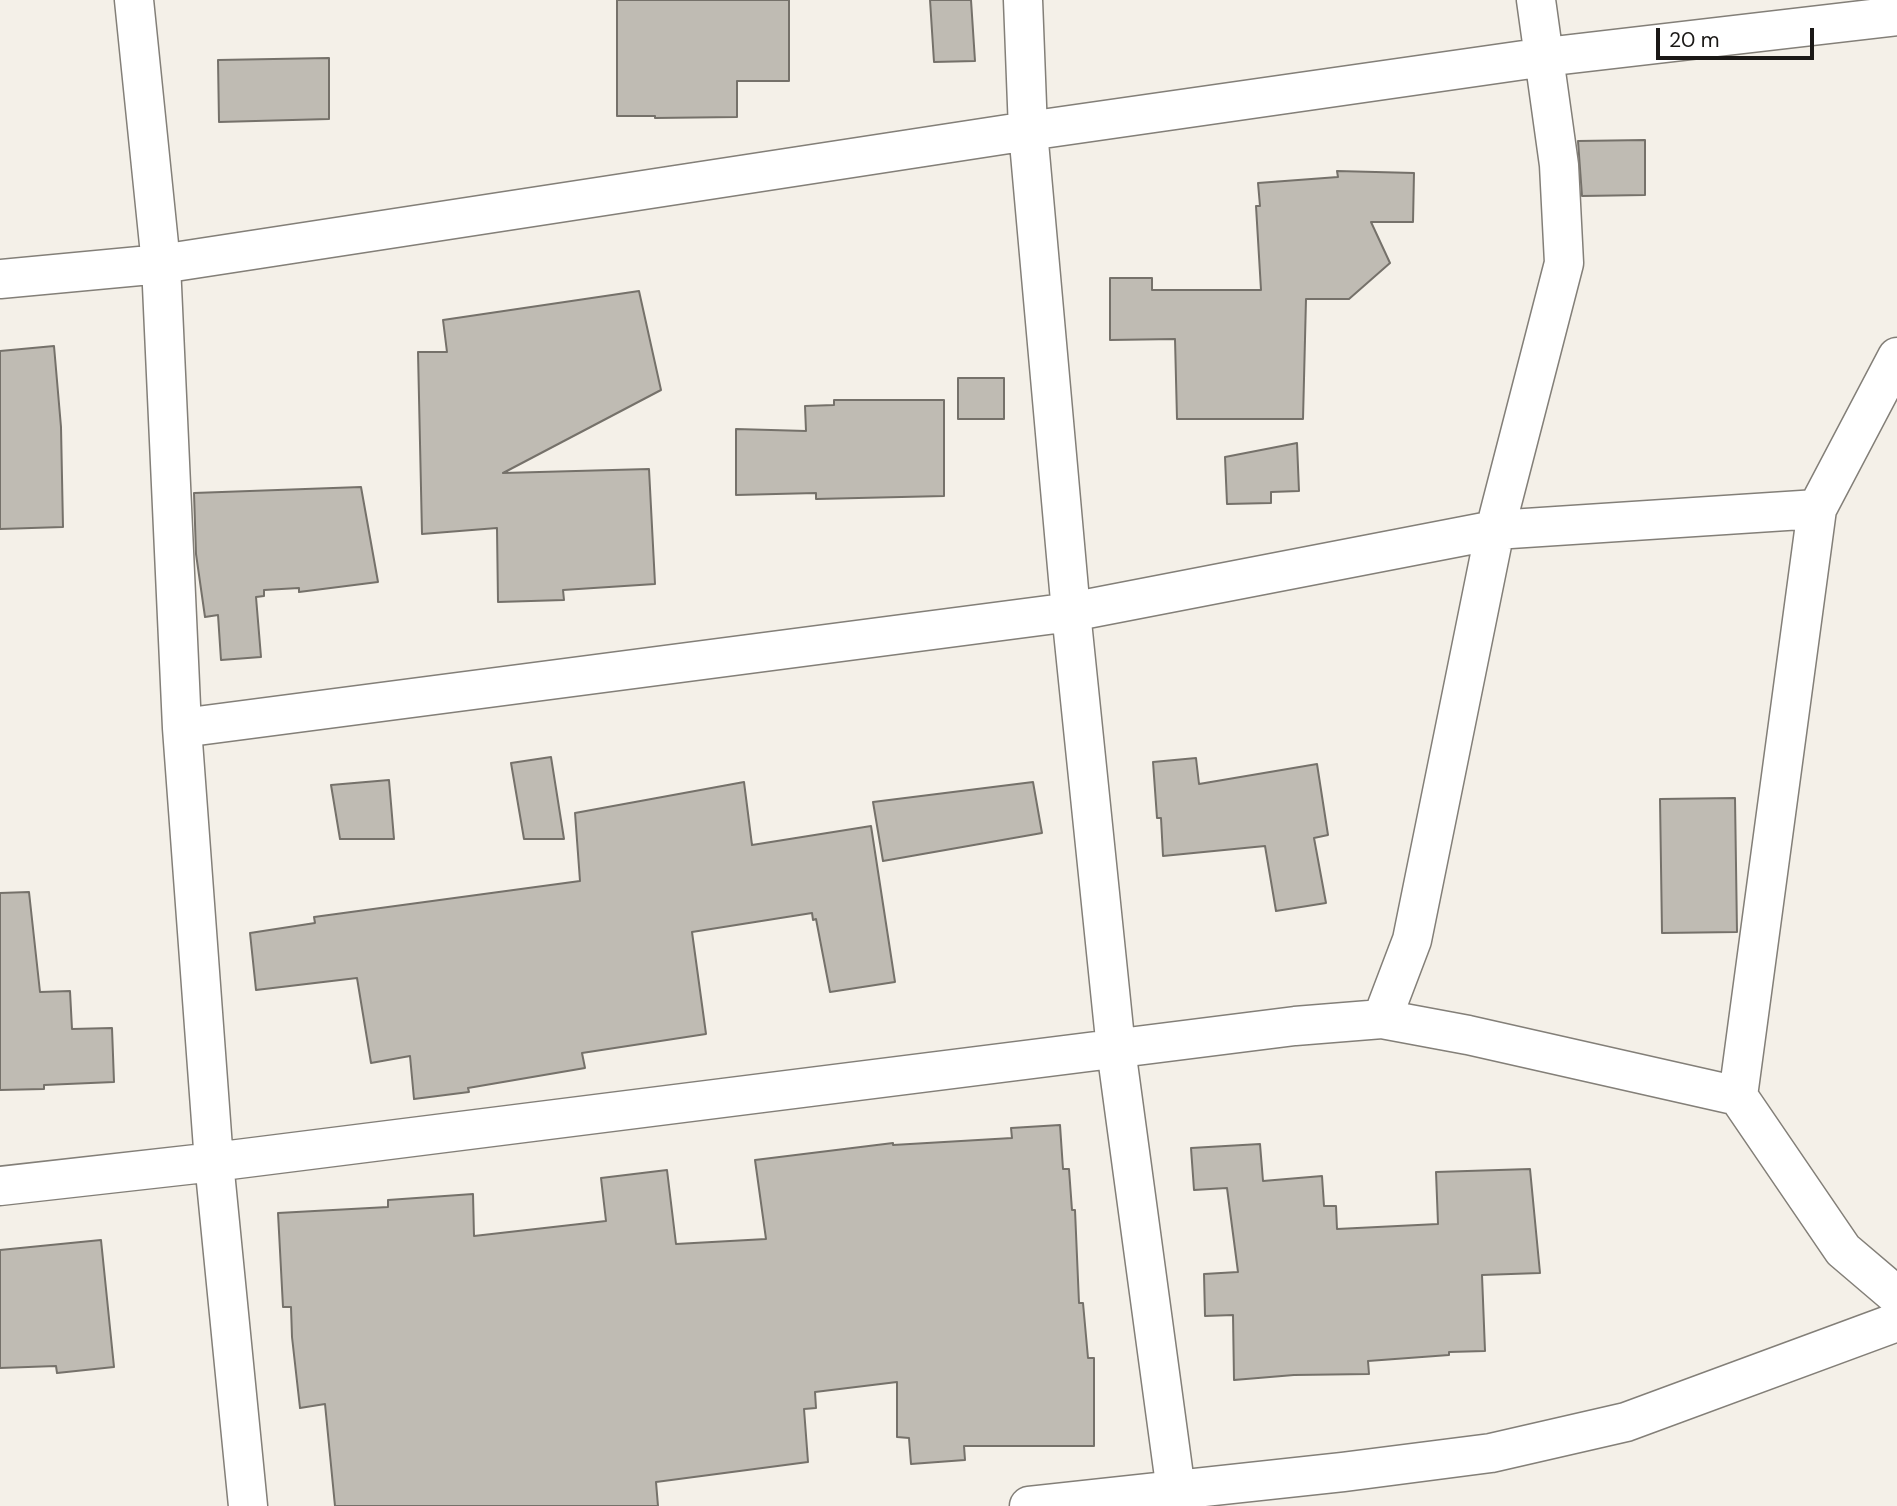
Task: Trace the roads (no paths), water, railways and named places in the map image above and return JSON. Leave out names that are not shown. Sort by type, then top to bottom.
[{"type":"street","points":[[134,0],[161,264],[182,727],[214,1162],[248,1506]]},
{"type":"street","points":[[1023,0],[1028,131],[1071,612],[1116,1049],[1178,1497]]},
{"type":"street","points":[[1382,1020],[1412,940],[1494,530],[1564,262],[1559,165],[1536,0]]},
{"type":"street","points":[[0,279],[161,264],[1028,131],[1545,57],[1897,16]]},
{"type":"street","points":[[1897,357],[1817,509],[1738,1096],[1843,1250],[1897,1296]]},
{"type":"street","points":[[182,727],[1071,612],[1494,530],[1817,509]]},
{"type":"street","points":[[0,1186],[214,1162],[1295,1027],[1382,1020],[1468,1035],[1738,1096]]},
{"type":"street","points":[[1029,1506],[1178,1497],[1491,1453],[1626,1422],[1897,1322]]}]
